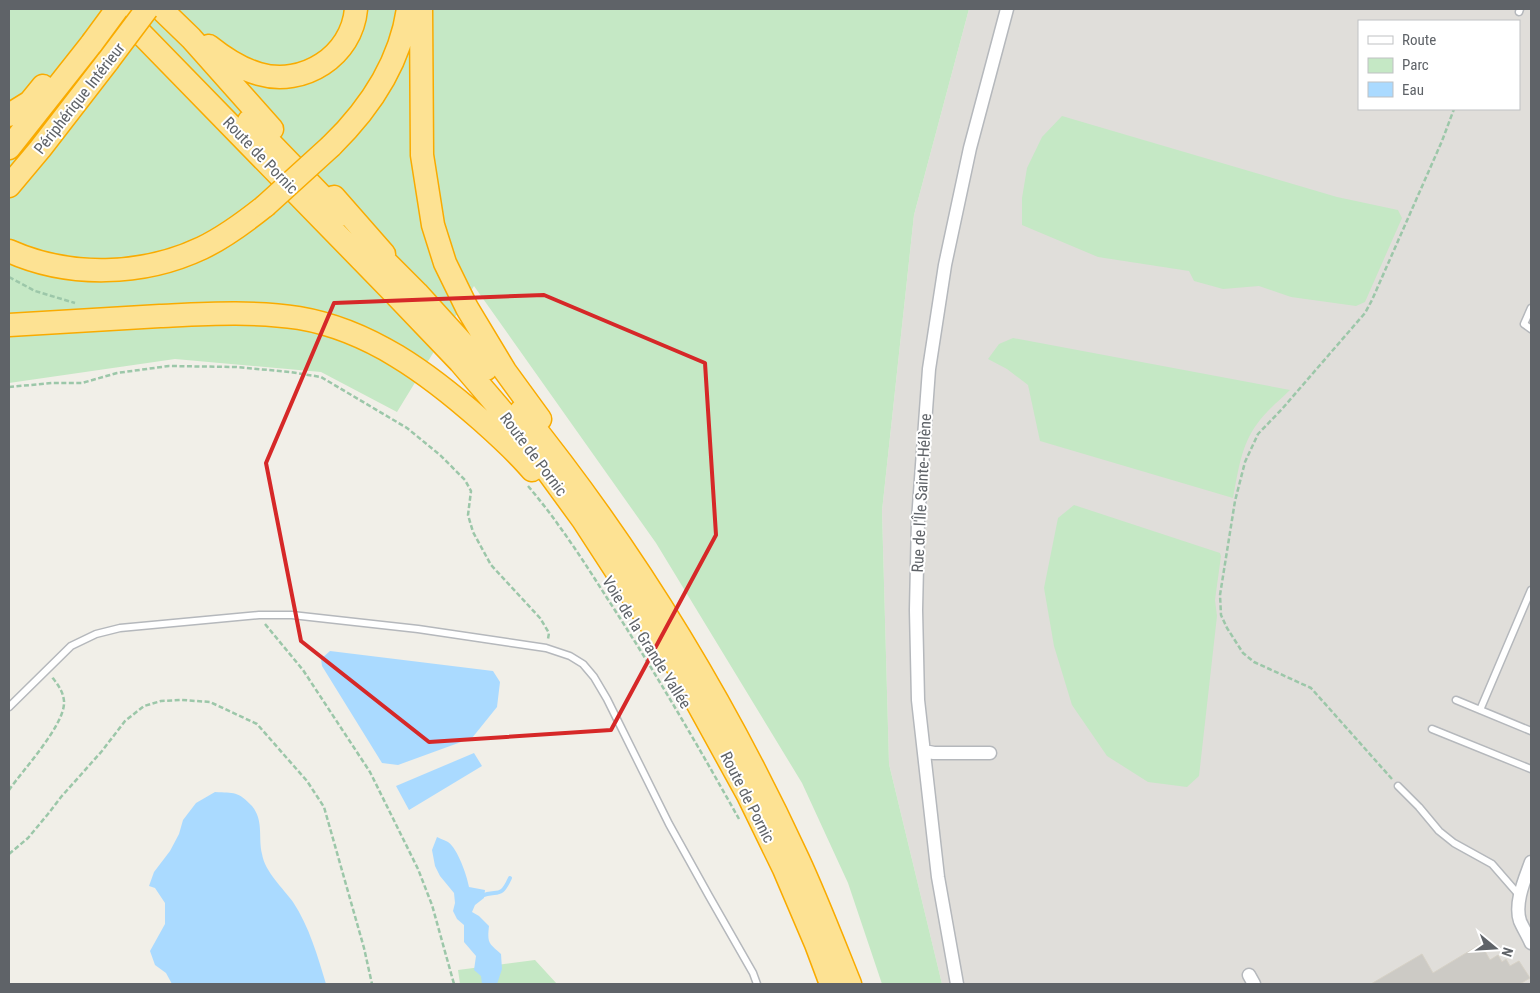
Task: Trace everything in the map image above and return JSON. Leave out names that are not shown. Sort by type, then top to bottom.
[{"type":"highway","points":[[103,9],[132,38],[140,26],[153,18],[161,9],[191,38],[365,232],[417,293]]},
{"type":"highway","points":[[9,148],[117,9]]},
{"type":"highway","name":"Route de Pornic","points":[[117,9],[140,26],[282,155],[360,237],[417,293],[480,362],[544,439],[626,553],[714,693],[749,758],[799,860],[847,968]]},
{"type":"highway","name":"Périphérique Intérieur","points":[[9,186],[46,142],[108,61],[140,26],[147,9]]},
{"type":"highway","points":[[191,38],[203,42],[238,66],[259,74],[280,78],[299,76],[320,67],[339,51],[349,34],[356,15],[356,9]]},
{"type":"highway","points":[[9,251],[32,261],[57,266],[84,270],[112,270],[150,266],[167,262],[203,248],[224,236],[265,206],[351,126],[381,85],[396,53],[408,9]]},
{"type":"highway","points":[[421,9],[422,147],[433,225],[445,264],[467,308],[505,371],[542,421],[544,439]]},
{"type":"highway","name":"Route de Pornic","points":[[140,26],[460,362],[513,424],[601,548],[672,657],[748,795],[784,868],[831,984]]},
{"type":"highway","points":[[9,115],[30,102],[62,65],[85,52]]},
{"type":"highway","points":[[9,325],[205,313],[294,318],[351,334],[396,355],[454,396],[498,435],[530,467],[581,536],[601,548]]},
{"type":"street","name":"Rue de l'Île Sainte-Hélène","points":[[957,984],[938,877],[918,700],[916,610],[918,520],[929,369],[945,265],[968,158],[1008,9]]},
{"type":"street","points":[[924,752],[990,752]]},
{"type":"street","points":[[1531,862],[1520,896],[1520,920],[1531,943]]},
{"type":"lane","points":[[1531,308],[1524,324],[1531,328]]},
{"type":"lane","points":[[1480,710],[1531,590]]},
{"type":"lane","points":[[9,707],[71,646],[96,634],[120,628],[259,615],[292,615],[408,628],[546,648],[570,656],[583,664],[608,699],[670,824],[753,973],[757,984]]},
{"type":"lane","points":[[1456,700],[1531,731]]},
{"type":"lane","points":[[1432,730],[1531,769]]},
{"type":"lane","points":[[1398,786],[1420,807],[1439,831],[1454,843],[1492,864],[1520,896]]},
{"type":"path","points":[[1398,786],[1311,688],[1254,662],[1244,654],[1221,615],[1220,595],[1235,501],[1245,462],[1258,434],[1282,409],[1365,312],[1442,141],[1454,110]]},
{"type":"path","points":[[9,386],[82,383],[117,373],[169,366],[236,367],[321,377],[407,428],[440,455],[465,480],[471,491],[468,515],[473,532],[491,565],[540,618],[550,633],[546,648]]},
{"type":"path","name":"Voie de la Grande Vallée","points":[[524,481],[587,566],[640,649],[743,826]]},
{"type":"path","points":[[259,615],[272,634],[303,670],[370,772],[418,869],[432,905],[454,984]]},
{"type":"path","points":[[9,790],[57,725],[64,703],[61,689],[46,670]]},
{"type":"path","points":[[9,854],[28,838],[125,721],[144,706],[182,700],[210,702],[257,724],[307,781],[324,807],[364,948],[372,984]]},
{"type":"highlighted area","points":[[544,295],[705,363],[716,535],[611,730],[429,742],[301,641],[266,463],[334,303]]},
{"type":"shaded area","points":[[969,9],[1531,9],[1531,984],[942,984],[889,764],[882,511],[914,215]]},
{"type":"green space","points":[[9,9],[969,9],[914,215],[882,511],[889,764],[942,984],[882,984],[848,883],[802,783],[656,543],[474,286],[397,412],[321,372],[175,359],[9,383]]},
{"type":"green space","points":[[1062,116],[1337,197],[1398,210],[1402,218],[1365,302],[1356,306],[1291,297],[1259,286],[1223,289],[1194,281],[1189,271],[1098,257],[1022,225],[1022,198],[1027,168],[1042,137]]},
{"type":"green space","points":[[1013,338],[1290,390],[1264,415],[1247,441],[1241,459],[1233,498],[1040,441],[1028,385],[1007,369],[988,359],[999,344]]},
{"type":"green space","points":[[1074,505],[1220,553],[1215,600],[1217,616],[1199,776],[1187,787],[1148,782],[1107,756],[1072,705],[1054,646],[1044,588],[1058,518]]},
{"type":"green space","points":[[535,960],[557,984],[460,984],[458,970]]},
{"type":"water","points":[[330,651],[493,671],[500,682],[497,707],[472,738],[398,765],[382,763],[322,666],[321,659]]},
{"type":"water","points":[[474,753],[482,766],[409,810],[396,786]]},
{"type":"water","points":[[215,792],[239,795],[256,812],[264,861],[270,873],[299,911],[326,984],[172,984],[166,973],[155,965],[150,951],[165,924],[165,903],[155,888],[149,886],[154,872],[170,851],[179,834],[183,820],[196,803]]},
{"type":"water","points":[[437,837],[452,845],[459,856],[469,887],[485,890],[484,898],[475,905],[472,912],[489,926],[488,936],[490,943],[501,954],[502,969],[497,984],[482,984],[481,976],[474,970],[476,956],[464,942],[464,925],[457,919],[453,911],[455,903],[454,893],[440,876],[435,866],[432,850]]},
{"type":"building","points":[[1481,944],[1490,960],[1498,955],[1502,962],[1506,959],[1510,966],[1519,961],[1530,978],[1520,984],[1371,984],[1422,954],[1433,973]]},
{"type":"waterway","points":[[481,896],[501,892],[510,878]]}]
